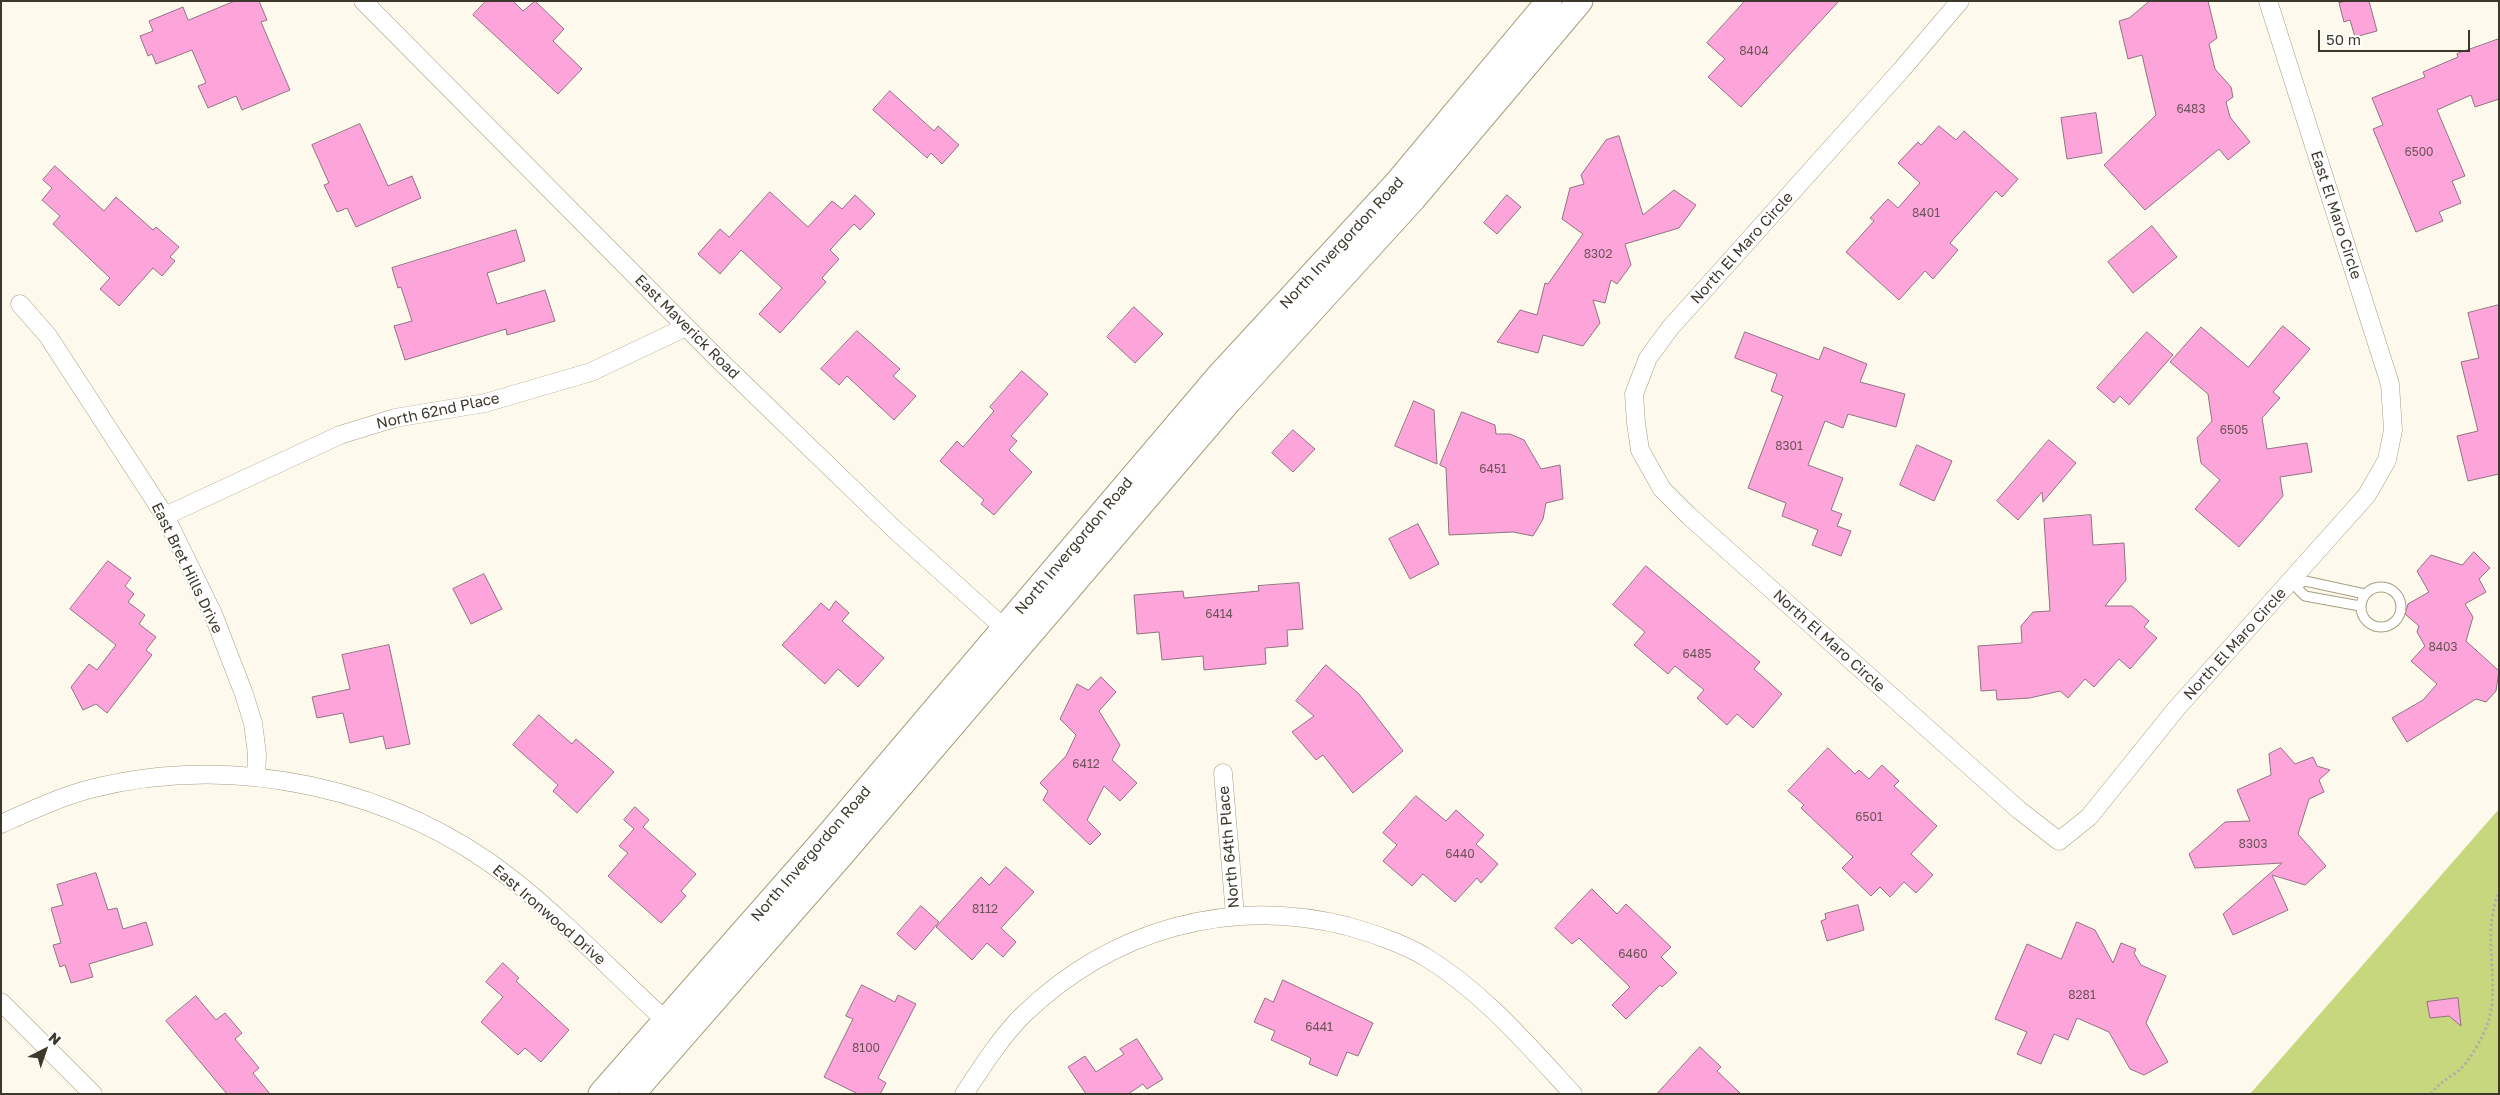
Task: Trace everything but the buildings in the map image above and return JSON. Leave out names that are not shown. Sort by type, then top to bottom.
[{"type":"street","name":"East Maverick Road","points":[[363,1],[686,326],[894,529],[1012,636]]},
{"type":"street","name":"North Invergordon Road","points":[[601,1094],[674,1028],[842,854],[1218,377],[1397,183],[1549,1]]},
{"type":"street","name":"North Invergordon Road","points":[[1012,636],[1413,200],[1580,1]]},
{"type":"street","name":"North El Maro Circle","points":[[1960,1],[1903,68],[1670,328],[1648,358],[1634,394],[1640,450],[1662,488],[1689,516],[2018,810],[2059,841],[2089,817],[2176,709],[2292,585],[2367,495],[2387,460],[2393,430]]},
{"type":"street","name":"East El Maro Circle","points":[[2268,1],[2390,384],[2393,430]]},
{"type":"street","name":"East Bret Hills Drive","points":[[20,304],[48,336],[165,516],[212,614],[244,694],[253,723],[257,754],[256,777]]},
{"type":"street","name":"North 62nd Place","points":[[165,516],[340,435],[395,418],[485,403],[591,372],[686,326]]},
{"type":"street","name":"North 64th Place","points":[[964,1094],[990,1056],[1023,1016],[1082,969],[1121,947],[1165,930],[1236,914],[1223,773]]},
{"type":"street","name":"East Ironwood Drive","points":[[1,824],[90,789],[160,778],[201,775],[256,777],[324,788],[366,801],[422,823],[450,837],[514,880],[674,1028]]},
{"type":"street","points":[[1236,914],[1273,914],[1330,922],[1394,940],[1445,970],[1476,993],[1573,1094]]},
{"type":"street","points":[[1,1002],[93,1094]]},
{"type":"street","name":"North Invergordon Road","points":[[632,1094],[674,1028]]},
{"type":"lane","points":[[2292,585],[2305,581],[2365,594]]},
{"type":"lane","points":[[2292,585],[2305,596],[2360,606]]},
{"type":"lane","points":[[2376,587],[2390,588],[2399,598],[2401,611],[2394,622],[2382,627],[2369,624],[2364,619],[2360,606],[2365,594],[2376,587]]},
{"type":"path","points":[[2430,1094],[2466,1062],[2489,1021],[2494,999],[2495,982],[2491,926],[2492,912],[2499,892]]},
{"type":"green space","points":[[2499,809],[2499,1094],[2250,1094]]}]
